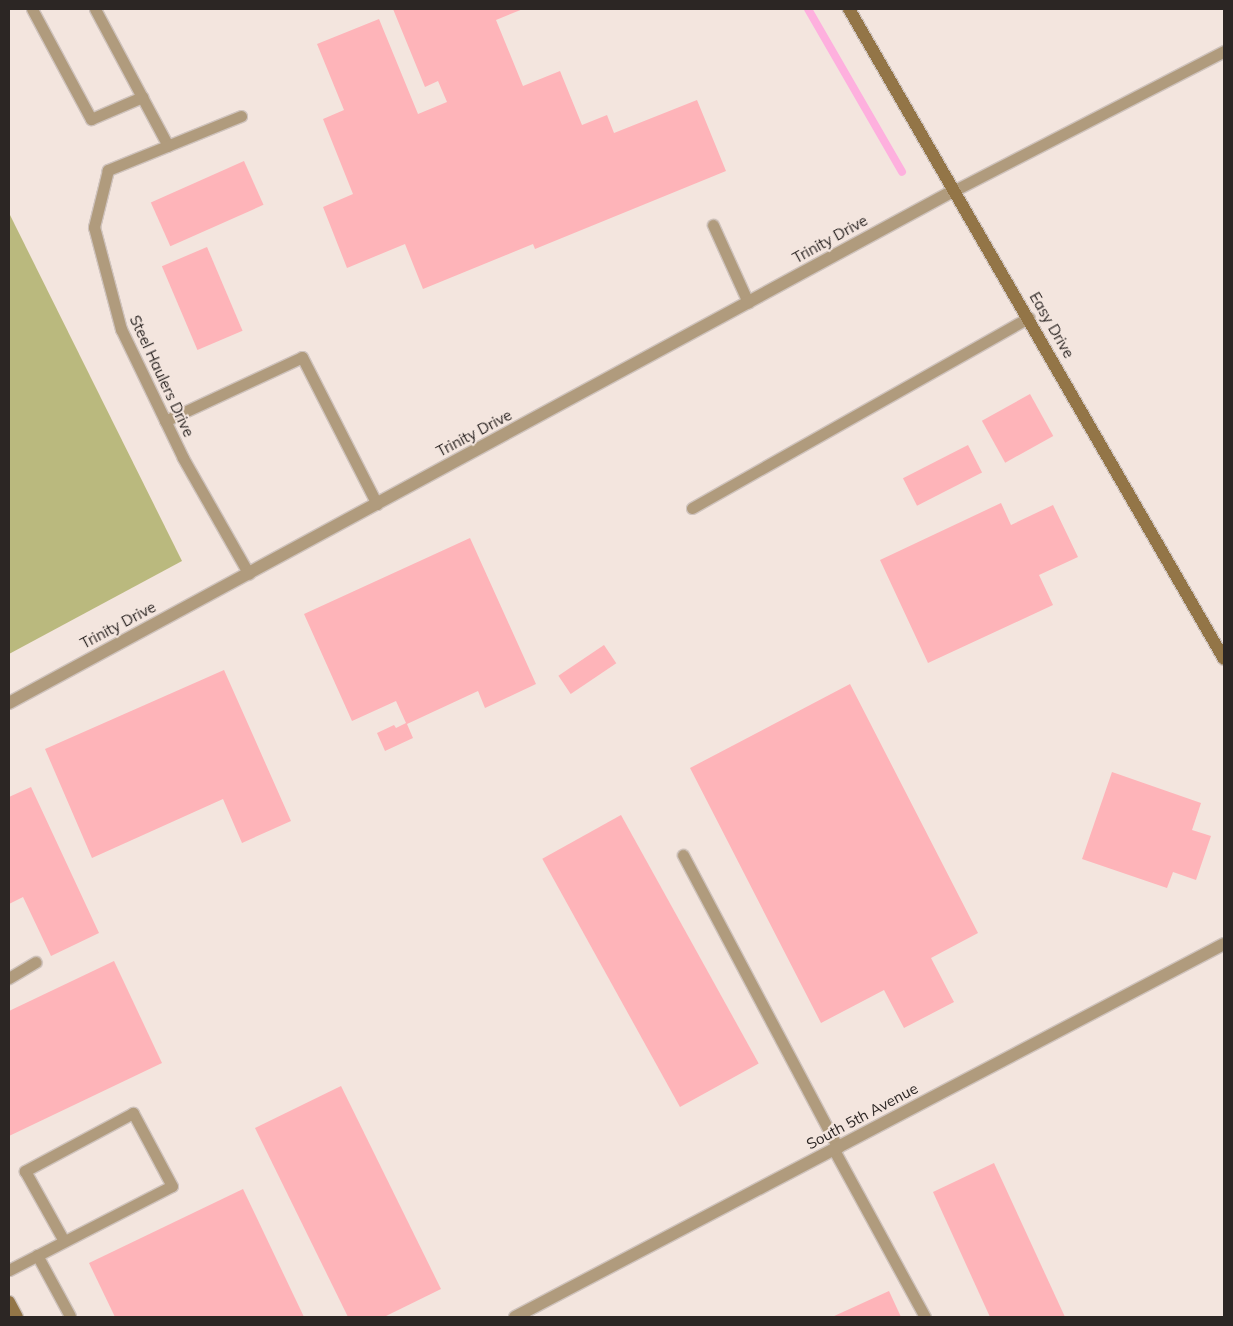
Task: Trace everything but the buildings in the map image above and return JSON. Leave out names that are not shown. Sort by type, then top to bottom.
[{"type":"street","name":"Easy Drive","points":[[849,9],[1224,659]]},
{"type":"street","name":"Trinity Drive","points":[[9,703],[955,190]]},
{"type":"street","name":"South 5th Avenue","points":[[515,1317],[1224,944]]},
{"type":"street","points":[[9,1302],[17,1317]]},
{"type":"lane","points":[[32,9],[91,119],[142,97]]},
{"type":"lane","points":[[95,9],[168,146]]},
{"type":"lane","points":[[955,190],[1224,51]]},
{"type":"lane","name":"Steel Haulers Drive","points":[[241,116],[108,170],[94,227],[121,329],[165,421],[249,574]]},
{"type":"lane","points":[[713,226],[748,302]]},
{"type":"lane","points":[[692,508],[1028,317]]},
{"type":"lane","points":[[165,421],[302,357],[377,504]]},
{"type":"lane","points":[[683,855],[925,1317]]},
{"type":"lane","points":[[9,978],[36,962]]},
{"type":"lane","points":[[9,1270],[172,1186],[133,1113],[25,1171],[64,1241]]},
{"type":"lane","points":[[37,1255],[69,1317]]},
{"type":"shaded area","points":[[9,213],[182,561],[9,654]]},
{"type":"waterway","points":[[808,9],[902,172]]}]
